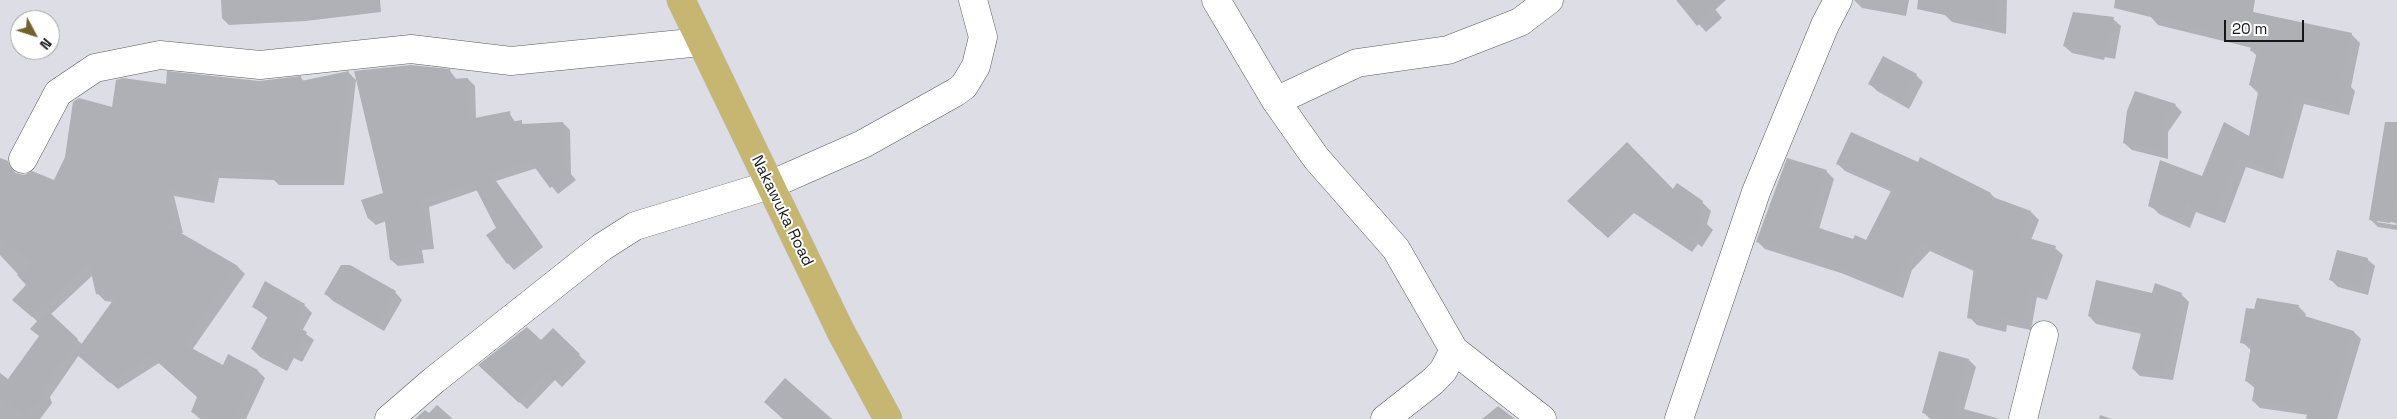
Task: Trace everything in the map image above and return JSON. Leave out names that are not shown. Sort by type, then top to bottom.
[{"type":"main road","name":"Nakawuka Road","points":[[681,0],[841,332],[888,419]]},
{"type":"street","points":[[389,419],[433,381],[602,247],[635,226],[770,185],[863,144],[956,92],[964,86],[976,66],[984,37],[973,0]]},
{"type":"street","points":[[1216,0],[1276,101],[1316,158],[1396,249],[1454,350],[1542,419]]},
{"type":"street","points":[[1276,101],[1357,63],[1448,50],[1520,22],[1549,0]]},
{"type":"street","points":[[1679,419],[1756,192],[1824,25],[1838,0]]},
{"type":"street","points":[[23,159],[58,93],[95,68],[160,55],[260,65],[411,49],[511,61],[701,42]]},
{"type":"street","points":[[2023,419],[2044,335]]},
{"type":"street","points":[[1385,419],[1432,382],[1442,371],[1454,350]]},
{"type":"building","points":[[1676,0],[1726,0],[1697,26]]},
{"type":"building","points":[[1918,0],[2000,0],[1999,27],[1917,9]]},
{"type":"building","points":[[2115,0],[2255,0],[2253,12],[2352,33],[2342,80],[2346,81],[2341,107],[2296,96],[2274,171],[2237,159],[2216,215],[2187,204],[2181,220],[2148,206],[2160,160],[2202,176],[2224,122],[2249,136],[2259,88],[2249,85],[2257,52],[2250,51],[2252,42],[2114,8]]},
{"type":"building","points":[[2073,12],[2114,17],[2107,52],[2098,50],[2096,53],[2063,46]]},
{"type":"building","points":[[1883,56],[1917,74],[1902,102],[1868,84]]},
{"type":"building","points":[[411,65],[450,69],[451,79],[468,78],[470,119],[510,111],[511,122],[522,120],[522,124],[563,122],[565,166],[570,173],[550,188],[530,161],[491,175],[538,240],[507,264],[486,235],[496,228],[473,183],[423,200],[428,242],[416,244],[418,257],[390,260],[384,214],[368,219],[361,200],[383,193],[354,71]]},
{"type":"building","points":[[167,71],[259,81],[301,76],[301,81],[349,71],[337,178],[270,178],[271,173],[212,171],[207,196],[167,189],[177,226],[167,225],[238,266],[184,344],[223,365],[228,354],[258,370],[235,419],[208,419],[191,412],[197,397],[151,356],[110,383],[75,353],[116,296],[96,294],[89,264],[32,317],[12,300],[26,285],[17,275],[31,262],[0,239],[0,158],[8,161],[10,168],[16,173],[24,175],[32,171],[54,180],[65,157],[73,102],[79,98],[112,107],[116,80],[123,78],[166,84]]},
{"type":"building","points":[[2135,91],[2176,104],[2161,125],[2161,152],[2123,143],[2127,111]]},
{"type":"building","points":[[2385,122],[2397,122],[2397,201],[2390,223],[2369,220]]},
{"type":"building","points":[[1851,132],[1918,162],[1920,157],[1991,193],[1990,196],[2031,211],[2022,236],[2056,246],[2040,293],[2030,290],[2023,323],[1999,318],[1998,325],[1967,318],[1974,267],[1921,244],[1905,262],[1895,291],[1832,265],[1756,242],[1787,158],[1827,170],[1810,225],[1853,239],[1855,235],[1866,240],[1892,189],[1836,164]]},
{"type":"building","points":[[1627,142],[1673,189],[1677,183],[1703,201],[1698,215],[1705,220],[1693,239],[1688,236],[1682,244],[1624,205],[1599,230],[1567,201]]},
{"type":"building","points":[[2337,250],[2368,258],[2361,288],[2329,280]]},
{"type":"building","points":[[341,265],[350,265],[396,291],[377,324],[324,294]]},
{"type":"building","points":[[2096,280],[2152,293],[2155,283],[2182,293],[2165,374],[2132,369],[2142,329],[2088,316]]},
{"type":"building","points":[[265,281],[305,304],[294,325],[307,332],[295,355],[286,351],[279,364],[251,349],[268,316],[252,307]]},
{"type":"building","points":[[2257,298],[2299,305],[2298,314],[2354,331],[2328,419],[2306,419],[2308,410],[2252,401],[2255,383],[2245,381],[2251,345],[2240,343],[2246,308],[2254,309]]},
{"type":"building","points":[[47,310],[78,339],[43,389],[45,395],[35,409],[31,406],[24,416],[0,399],[0,373],[8,379],[39,336],[30,329]]},
{"type":"building","points":[[527,327],[541,340],[553,328],[580,354],[554,380],[547,373],[519,403],[478,365]]},
{"type":"building","points":[[1939,351],[1969,359],[1953,419],[1922,413]]},
{"type":"building","points":[[785,378],[832,419],[783,419],[764,402]]}]
